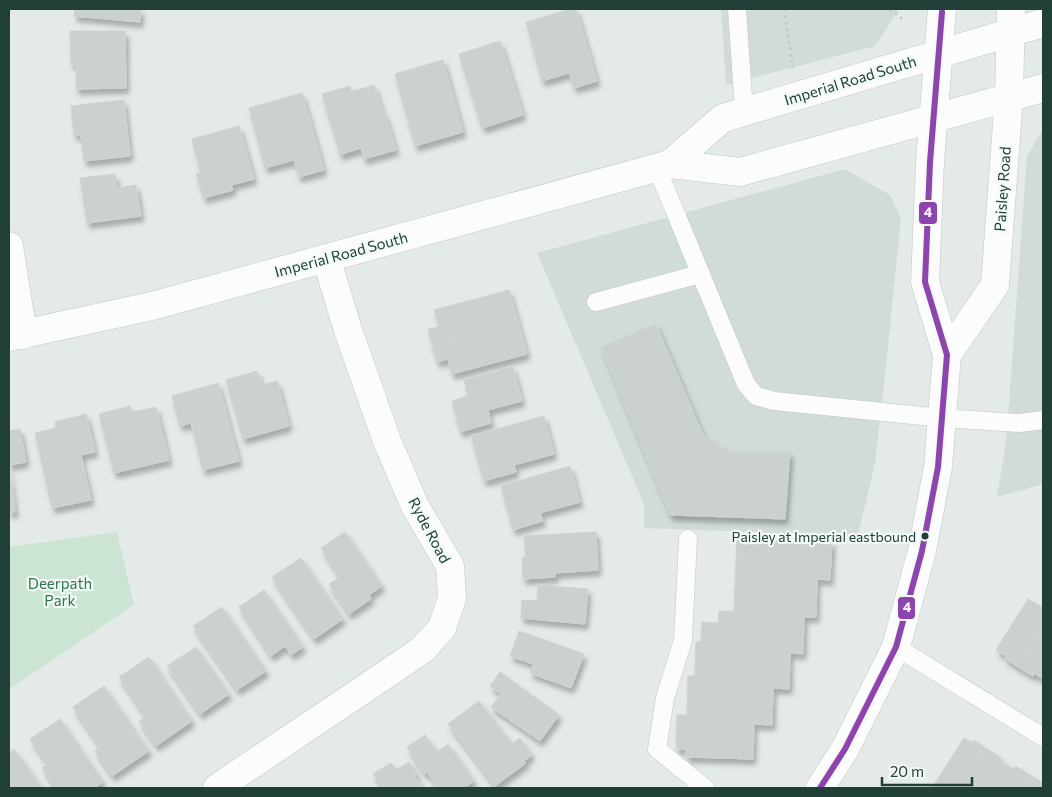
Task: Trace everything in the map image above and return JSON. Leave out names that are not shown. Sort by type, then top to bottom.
[{"type":"street","name":"Paisley Road","points":[[820,788],[845,749],[896,647],[922,551],[938,467],[947,356],[925,282],[930,162],[942,9]]},
{"type":"street","name":"Imperial Road South","points":[[664,166],[723,118],[939,54],[1011,21],[1043,23]]},
{"type":"street","name":"Paisley Road","points":[[947,356],[995,285],[1009,97],[1011,21]]},
{"type":"street","name":"Imperial Road South","points":[[16,336],[152,306],[664,166],[740,172],[1043,88]]},
{"type":"street","points":[[9,246],[16,336]]},
{"type":"street","name":"Ryde Road","points":[[217,788],[422,650],[442,628],[452,598],[450,566],[415,506],[387,441],[348,330],[326,258]]},
{"type":"lane","points":[[737,9],[744,112]]},
{"type":"lane","points":[[664,166],[700,274],[746,384],[756,396],[774,401],[942,418],[1019,423],[1043,420]]},
{"type":"lane","points":[[596,302],[700,274]]},
{"type":"lane","points":[[688,539],[683,640],[665,698],[657,749],[705,788]]},
{"type":"lane","points":[[896,647],[1043,737]]},
{"type":"path","points":[[784,9],[793,73]]},
{"type":"path","points":[[890,9],[905,21]]},
{"type":"shaded area","points":[[721,9],[899,9],[875,46],[726,85]]},
{"type":"shaded area","points":[[1043,129],[1043,484],[997,497],[1006,443],[1027,156]]},
{"type":"shaded area","points":[[845,169],[890,195],[901,218],[875,463],[858,536],[644,528],[644,504],[537,253]]},
{"type":"green space","name":"Deerpath Park","points":[[117,532],[134,605],[9,689],[9,547]]},
{"type":"building","points":[[75,9],[141,9],[140,22],[74,16]]},
{"type":"building","points":[[576,9],[597,81],[574,88],[569,73],[542,81],[526,22]]},
{"type":"building","points":[[70,31],[125,31],[126,88],[76,89],[76,64],[71,64]]},
{"type":"building","points":[[500,41],[523,115],[482,128],[459,54]]},
{"type":"building","points":[[443,60],[463,132],[415,146],[395,74]]},
{"type":"building","points":[[374,85],[396,150],[364,159],[361,148],[340,155],[322,94],[350,86],[351,92]]},
{"type":"building","points":[[302,93],[324,170],[299,177],[294,160],[265,168],[249,108]]},
{"type":"building","points":[[124,100],[130,156],[84,161],[81,135],[74,135],[71,106]]},
{"type":"building","points":[[239,126],[254,179],[231,185],[233,190],[204,198],[196,174],[201,173],[192,139]]},
{"type":"building","points":[[115,174],[117,188],[136,185],[141,216],[87,223],[80,178]]},
{"type":"building","points":[[509,290],[518,322],[432,345],[428,329],[439,327],[434,310]]},
{"type":"building","points":[[518,322],[527,354],[452,374],[448,359],[437,362],[432,345]]},
{"type":"building","points":[[656,324],[703,435],[729,452],[790,452],[785,519],[670,515],[601,347]]},
{"type":"building","points":[[513,367],[522,401],[488,410],[491,423],[460,432],[452,401],[468,396],[464,380]]},
{"type":"building","points":[[257,371],[262,385],[277,381],[289,426],[243,439],[226,380]]},
{"type":"building","points":[[218,383],[239,461],[203,470],[191,423],[180,426],[172,396]]},
{"type":"building","points":[[130,406],[132,412],[156,407],[169,460],[114,473],[99,414]]},
{"type":"building","points":[[86,414],[95,452],[81,455],[91,500],[52,508],[35,433],[56,428],[55,422]]},
{"type":"building","points":[[544,416],[554,454],[514,465],[516,472],[484,481],[471,436]]},
{"type":"building","points":[[20,429],[26,462],[9,465],[9,431]]},
{"type":"building","points":[[570,466],[580,502],[540,513],[543,521],[513,530],[501,486]]},
{"type":"building","points":[[9,468],[15,512],[9,513]]},
{"type":"building","points":[[345,532],[382,586],[369,595],[371,599],[349,614],[329,584],[340,577],[321,548]]},
{"type":"building","points":[[596,532],[598,570],[555,573],[555,577],[523,579],[522,557],[526,557],[524,536]]},
{"type":"building","points":[[737,538],[832,541],[830,580],[817,579],[816,617],[804,617],[803,654],[790,653],[789,689],[773,688],[772,725],[754,724],[753,759],[686,757],[686,749],[676,749],[677,715],[687,715],[688,676],[695,676],[696,642],[701,642],[702,622],[718,623],[719,611],[734,611]]},
{"type":"building","points":[[301,558],[343,619],[314,639],[272,577]]},
{"type":"building","points":[[538,585],[588,589],[585,624],[521,618],[522,600],[537,601]]},
{"type":"building","points":[[264,590],[303,647],[291,655],[285,646],[271,656],[239,607]]},
{"type":"building","points":[[1028,599],[1043,608],[1043,626],[1018,667],[996,650]]},
{"type":"building","points":[[222,607],[266,671],[237,690],[193,626]]},
{"type":"building","points":[[1043,626],[1043,679],[1035,674],[1033,676],[1018,667]]},
{"type":"building","points":[[519,631],[584,654],[571,688],[530,673],[533,664],[510,656]]},
{"type":"building","points":[[196,647],[229,694],[200,714],[167,666]]},
{"type":"building","points":[[149,657],[192,721],[156,746],[139,721],[146,717],[119,677]]},
{"type":"building","points":[[500,672],[559,715],[540,741],[491,707],[501,694],[490,686]]},
{"type":"building","points":[[104,686],[149,751],[112,776],[95,751],[100,747],[73,707]]},
{"type":"building","points":[[479,701],[512,744],[520,738],[532,755],[524,761],[526,763],[495,786],[448,724]]},
{"type":"building","points":[[60,719],[103,782],[94,788],[56,788],[42,768],[48,764],[30,739]]},
{"type":"building","points":[[425,735],[437,752],[448,744],[474,781],[464,788],[438,788],[427,772],[425,774],[407,747]]},
{"type":"building","points":[[964,738],[972,743],[974,740],[987,749],[962,788],[932,788]]},
{"type":"building","points":[[14,749],[42,788],[9,788],[9,753]]},
{"type":"building","points":[[987,749],[1000,757],[999,760],[1007,765],[993,788],[962,788]]},
{"type":"building","points":[[409,762],[417,774],[415,776],[424,788],[383,788],[373,774],[391,763],[396,770]]},
{"type":"building","points":[[1007,765],[1014,769],[1016,766],[1030,775],[1022,788],[993,788]]},
{"type":"building","points":[[1030,775],[1043,783],[1041,786],[1043,788],[1022,788]]},
{"type":"transit line","name":"4","points":[[820,788],[845,749],[896,647],[922,551],[938,467],[947,355],[925,282],[930,162],[942,12]]},
{"type":"place","name":"Paisley at Imperial eastbound","points":[[925,536]]}]
